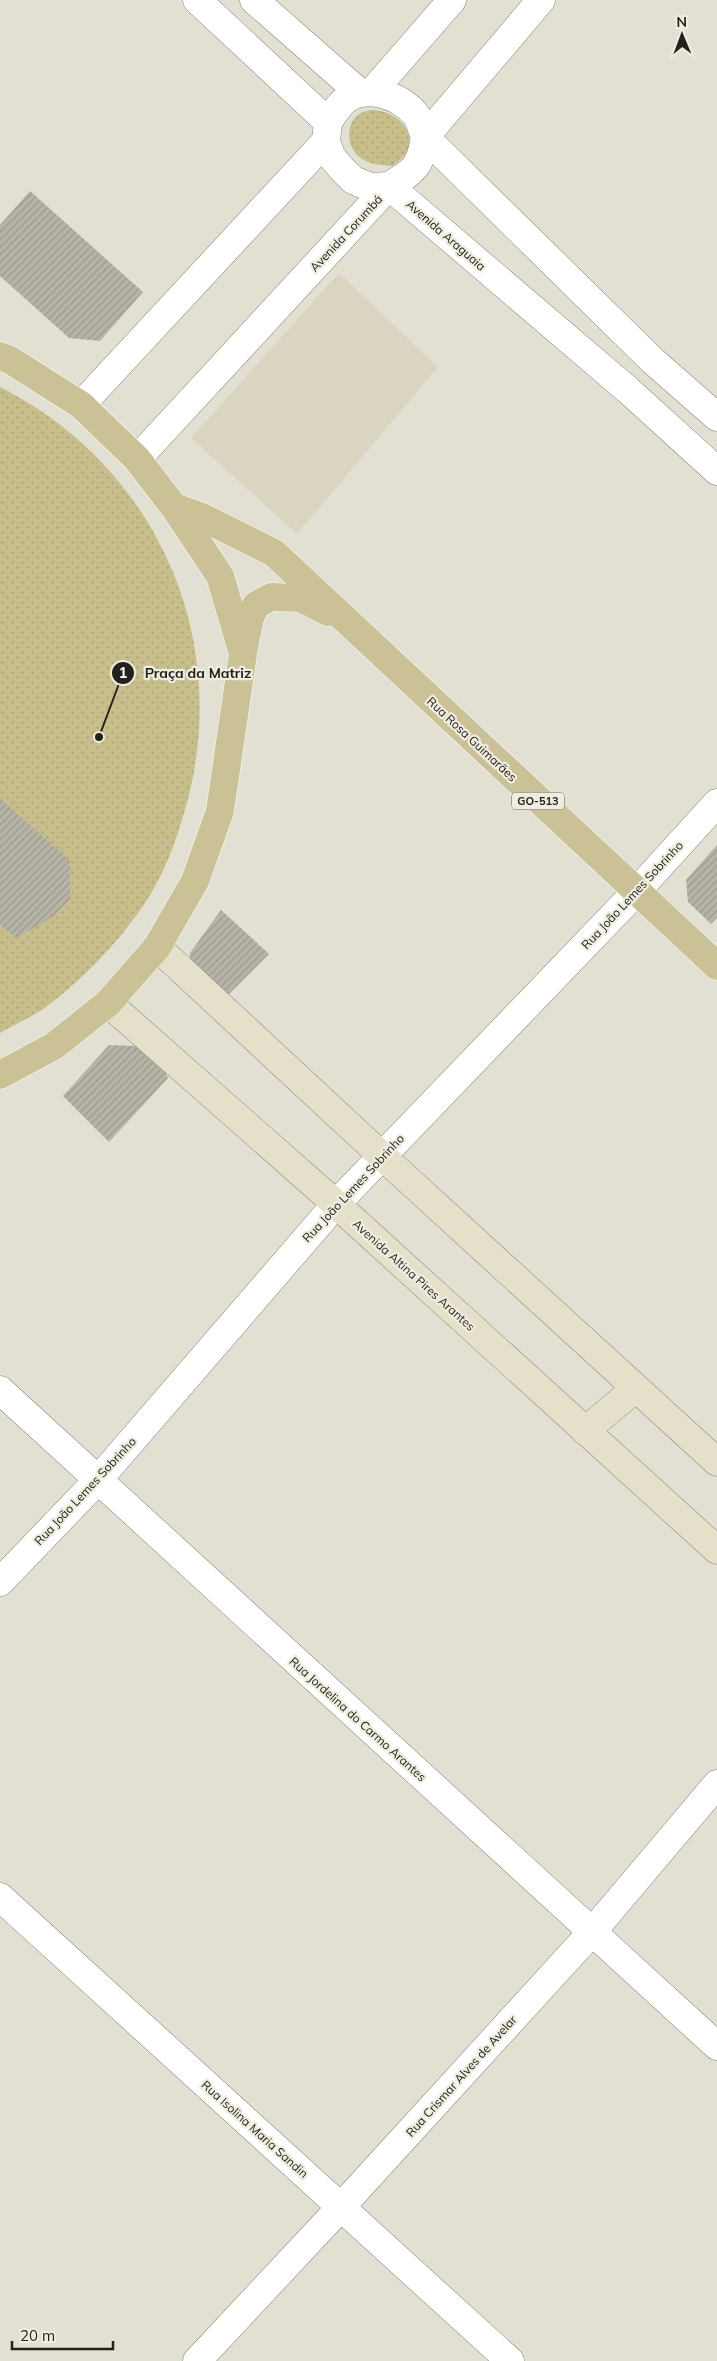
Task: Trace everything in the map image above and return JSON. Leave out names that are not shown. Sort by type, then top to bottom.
[{"type":"main road","points":[[3,356],[81,405],[137,459],[174,507],[220,576],[243,654]]},
{"type":"main road","name":"Rua Rosa Guimarães","points":[[174,507],[202,517],[274,553],[717,966]]},
{"type":"main road","name":"Rua Rosa Guimarães","points":[[0,1075],[54,1046],[108,1003],[157,947],[195,881],[220,811],[243,654],[250,618],[256,605],[271,597],[301,598],[329,613],[360,634]]},
{"type":"street","points":[[197,0],[327,131],[332,156],[353,180],[370,187],[389,186]]},
{"type":"street","points":[[254,0],[366,93]]},
{"type":"street","points":[[366,93],[452,0]]},
{"type":"street","name":"Avenida Corumbá","points":[[137,459],[389,186],[414,171],[422,155],[425,137],[541,0]]},
{"type":"street","points":[[81,405],[327,131],[343,101],[366,93],[394,97],[407,105],[417,116],[425,137],[654,361],[717,418]]},
{"type":"street","name":"Avenida Araguaia","points":[[389,186],[628,390],[717,471]]},
{"type":"street","points":[[628,390],[654,361]]},
{"type":"street","name":"Rua João Lemes Sobrinho","points":[[0,1582],[97,1481],[336,1204],[636,892],[717,804]]},
{"type":"street","points":[[157,947],[382,1156],[717,1462]]},
{"type":"street","name":"Avenida Altina Pires Arantes","points":[[108,1003],[336,1204],[717,1550]]},
{"type":"street","points":[[586,1431],[636,1388]]},
{"type":"street","name":"Rua Jordelina do Carmo Arantes","points":[[0,1390],[97,1481],[717,2046]]},
{"type":"street","name":"Rua Crismar Alves de Avelar","points":[[197,2361],[341,2207],[592,1932],[717,1784]]},
{"type":"street","name":"Rua Isolina Maria Sandin","points":[[0,1896],[510,2361]]},
{"type":"shaded area","points":[[370,110],[378,110],[393,116],[399,120],[408,133],[407,152],[393,166],[366,161],[354,152],[349,135],[351,123],[359,114]]},
{"type":"shaded area","points":[[339,273],[438,367],[297,534],[191,438]]},
{"type":"shaded area","points":[[0,387],[55,421],[101,462],[140,510],[169,563],[189,620],[199,681],[198,743],[186,806],[169,858],[157,883],[133,920],[111,947],[73,985],[41,1011],[0,1033]]},
{"type":"building","points":[[30,191],[143,292],[100,341],[69,338],[0,276],[0,225]]},
{"type":"building","points":[[0,798],[70,861],[70,899],[54,916],[16,938],[0,925]]},
{"type":"building","points":[[717,845],[717,918],[711,924],[688,902],[686,880]]},
{"type":"building","points":[[221,910],[269,954],[221,1002],[191,973],[190,953]]},
{"type":"building","points":[[109,1045],[137,1046],[159,1059],[168,1078],[109,1142],[63,1096]]},
{"type":"place","name":"Praça da Matriz","points":[[99,737]]}]
